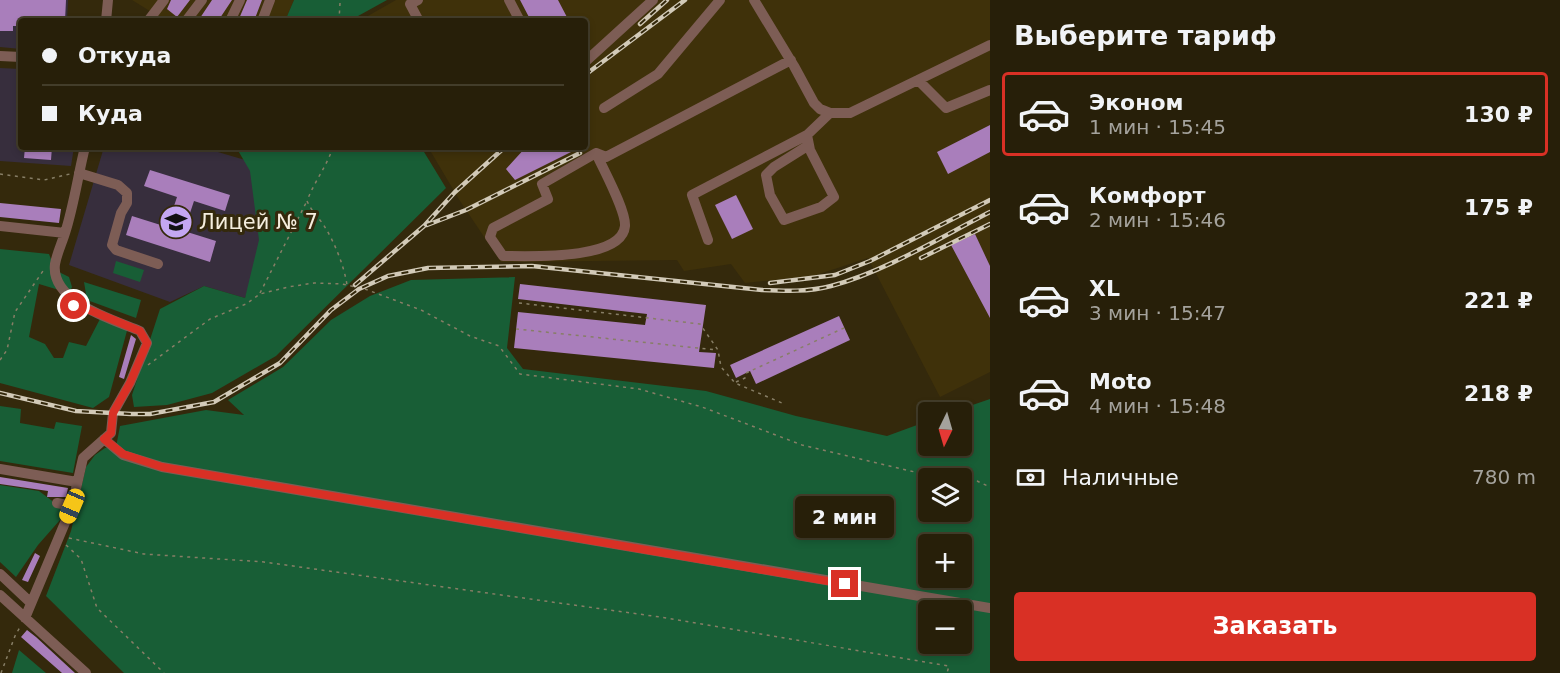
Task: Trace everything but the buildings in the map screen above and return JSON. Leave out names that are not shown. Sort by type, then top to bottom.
[{"type":"street","points":[[106,18],[108,0]]},
{"type":"street","points":[[150,18],[164,0]]},
{"type":"street","points":[[188,18],[201,0]]},
{"type":"street","points":[[231,18],[240,0]]},
{"type":"street","points":[[263,18],[270,0]]},
{"type":"street","points":[[417,18],[410,4],[418,0]]},
{"type":"street","points":[[509,0],[518,18]]},
{"type":"street","points":[[588,59],[653,0]]},
{"type":"street","points":[[604,108],[657,74],[720,0]]},
{"type":"street","points":[[754,0],[814,103],[820,109],[830,113],[850,113],[990,45]]},
{"type":"street","points":[[0,56],[18,57]]},
{"type":"street","points":[[596,153],[606,158],[791,60]]},
{"type":"street","points":[[918,80],[946,108],[990,90]]},
{"type":"street","points":[[808,140],[834,197],[820,207],[784,220],[770,195],[766,175],[808,140],[830,113]]},
{"type":"street","points":[[708,240],[692,195],[808,140]]},
{"type":"street","points":[[25,618],[72,506],[83,458],[111,433],[113,413],[147,343],[140,331],[75,304],[57,281],[55,266],[65,233],[76,173],[83,150]]},
{"type":"street","points":[[596,153],[623,213],[625,227],[618,239],[604,247],[575,255],[503,256],[490,237],[493,228],[548,199],[542,184],[596,153]]},
{"type":"street","points":[[76,173],[118,184],[127,193],[127,203],[121,213],[112,245],[116,250],[158,264]]},
{"type":"street","points":[[0,226],[65,233]]},
{"type":"street","points":[[104,439],[123,454],[162,467],[990,608]]},
{"type":"street","points":[[0,469],[77,482]]},
{"type":"street","points":[[57,503],[72,506]]},
{"type":"street","points":[[0,574],[31,603]]},
{"type":"street","points":[[0,595],[86,673]]},
{"type":"path","points":[[339,18],[342,0]]},
{"type":"path","points":[[260,294],[332,150]]},
{"type":"path","points":[[0,174],[44,180],[76,173]]},
{"type":"path","points":[[307,201],[312,212],[328,233],[345,273],[347,285]]},
{"type":"path","points":[[0,360],[7,350],[15,312],[48,264]]},
{"type":"path","points":[[133,375],[210,319],[246,304],[260,294],[314,284],[347,285],[421,310],[470,336],[499,346],[520,374],[639,389],[702,407],[802,445],[918,473]]},
{"type":"path","points":[[519,303],[700,324],[718,350],[721,367],[735,383],[782,403]]},
{"type":"path","points":[[735,383],[744,378],[746,373],[844,328]]},
{"type":"path","points":[[516,329],[718,350]]},
{"type":"path","points":[[972,481],[990,487]]},
{"type":"path","points":[[59,537],[144,554],[264,561],[660,617],[949,666],[947,673]]},
{"type":"path","points":[[59,537],[81,559],[97,608],[164,673]]},
{"type":"path","points":[[1,673],[15,636],[25,618]]},
{"type":"shaded area","points":[[0,0],[68,0],[67,18],[18,18],[18,49],[0,47]]},
{"type":"shaded area","points":[[132,0],[294,0],[286,18],[161,18]]},
{"type":"shaded area","points":[[396,0],[990,0],[990,372],[940,397],[868,258],[813,276],[745,283],[731,264],[684,271],[677,260],[501,262],[460,201],[430,150],[588,150],[588,18],[364,18]]},
{"type":"shaded area","points":[[0,68],[18,69],[18,150],[74,150],[71,166],[0,161]]},
{"type":"shaded area","name":"Лицей № 7","points":[[103,150],[211,150],[286,172],[245,298],[204,286],[170,302],[69,265]]},
{"type":"green space","points":[[294,0],[387,0],[354,18],[286,18]]},
{"type":"green space","points":[[238,150],[423,150],[446,188],[276,356],[212,393],[167,405],[134,407],[132,395],[160,309],[204,286],[245,298],[259,240],[250,171]]},
{"type":"green space","points":[[0,249],[49,254],[55,270],[69,277],[72,287],[69,293],[39,284],[29,337],[45,344],[54,358],[63,358],[69,342],[86,346],[101,317],[128,327],[109,397],[93,408],[0,383]]},
{"type":"green space","points":[[116,261],[144,270],[140,282],[113,273]]},
{"type":"green space","points":[[515,277],[507,348],[523,369],[706,391],[796,416],[887,436],[918,425],[918,456],[972,456],[972,405],[990,399],[990,673],[124,673],[46,596],[71,531],[86,467],[95,455],[105,448],[116,447],[120,426],[206,410],[244,415],[228,400],[283,367],[331,320],[370,296],[411,280]]},
{"type":"green space","points":[[84,282],[141,300],[136,318],[87,300]]},
{"type":"green space","points":[[0,406],[21,409],[20,423],[54,429],[56,422],[82,426],[73,473],[0,461]]},
{"type":"green space","points":[[0,485],[39,491],[67,512],[38,545],[16,577],[0,562]]},
{"type":"green space","points":[[19,650],[46,673],[12,673]]},
{"type":"railway","points":[[640,24],[667,0]]},
{"type":"railway","points":[[588,73],[685,0]]},
{"type":"railway","points":[[355,285],[424,226],[455,192],[502,150]]},
{"type":"railway","points":[[427,225],[466,210],[580,153]]},
{"type":"railway","points":[[770,283],[835,275],[870,261],[990,200]]},
{"type":"railway","points":[[0,393],[76,411],[150,414],[214,402],[280,363],[331,310],[359,289],[388,276],[428,268],[532,266],[762,290],[814,289],[831,286],[871,272],[990,212]]},
{"type":"railway","points":[[921,258],[990,224]]},
{"type":"place","name":"Лицей № 7","points":[[176,222]]},
{"type":"route","points":[[74,306],[76,302],[87,309],[140,331],[147,343],[130,383],[113,413],[111,433],[104,439],[123,454],[162,467],[845,584]]}]
